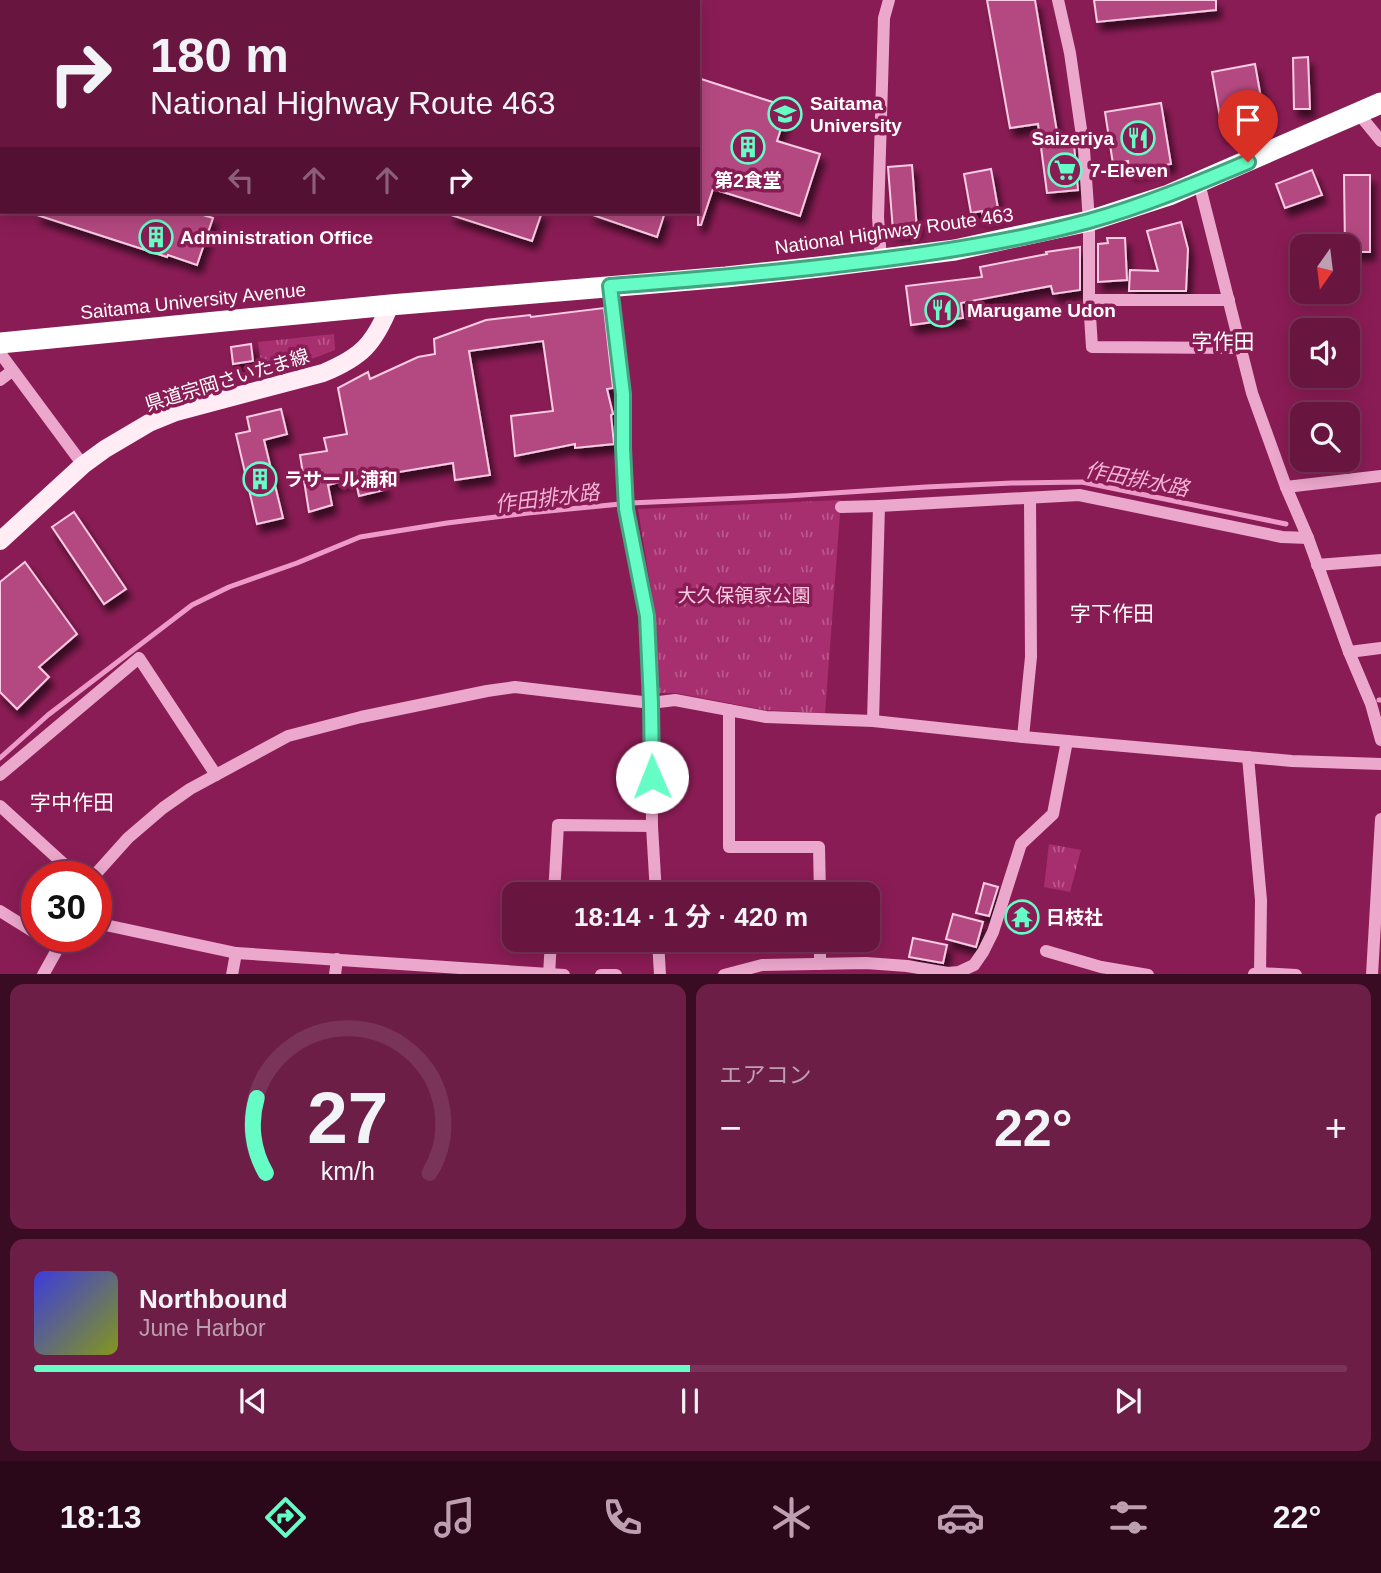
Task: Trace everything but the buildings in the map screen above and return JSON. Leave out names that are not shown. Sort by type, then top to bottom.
[{"type":"highway","name":"National Highway Route 463","points":[[390,305],[726,276],[954,250],[1089,221],[1169,195],[1381,103]]},
{"type":"highway","name":"Saitama University Avenue","points":[[0,343],[390,305]]},
{"type":"main road","name":"県道宗岡さいたま線","points":[[0,541],[83,465],[149,423],[176,412],[323,373],[346,363],[363,351],[373,339],[390,305]]},
{"type":"street","points":[[881,260],[878,217],[883,44],[884,18],[889,0]]},
{"type":"street","points":[[1058,0],[1070,53],[1084,150],[1089,221],[1092,347],[1240,348]]},
{"type":"street","points":[[1358,113],[1381,141]]},
{"type":"street","points":[[1199,183],[1252,393],[1371,704],[1381,740]]},
{"type":"street","points":[[610,286],[623,394],[626,504],[647,616],[655,882]]},
{"type":"street","points":[[1089,300],[1229,300]]},
{"type":"street","points":[[0,353],[83,465]]},
{"type":"street","points":[[0,380],[12,371]]},
{"type":"street","points":[[1286,487],[1381,476]]},
{"type":"street","points":[[841,507],[1079,495],[1282,537],[1308,538]]},
{"type":"street","points":[[1023,737],[1031,657],[1030,498]]},
{"type":"street","points":[[873,721],[879,506]]},
{"type":"street","points":[[1317,565],[1381,560]]},
{"type":"street","points":[[1349,652],[1381,649]]},
{"type":"street","points":[[0,775],[139,658],[216,775]]},
{"type":"street","points":[[107,861],[128,838],[190,789],[288,737],[361,717],[515,687],[651,703],[675,700],[766,718],[873,721],[1248,757],[1381,764]]},
{"type":"street","points":[[729,710],[729,847],[820,847],[820,882]]},
{"type":"street","points":[[728,974],[762,965],[820,964],[866,969],[907,966],[948,973],[959,972],[974,965],[993,932],[1021,844],[1054,814],[1067,741]]},
{"type":"street","points":[[1248,757],[1261,900],[1257,974]]},
{"type":"street","points":[[0,806],[60,861]]},
{"type":"street","points":[[1372,974],[1381,820]]},
{"type":"street","points":[[555,882],[558,825],[652,826]]},
{"type":"street","points":[[0,911],[21,924]]},
{"type":"street","points":[[112,926],[236,953],[549,973],[550,952]]},
{"type":"street","points":[[1045,951],[1101,967],[1142,974]]},
{"type":"street","points":[[44,974],[56,952]]},
{"type":"street","points":[[659,952],[660,974]]},
{"type":"street","points":[[820,952],[820,964]]},
{"type":"street","points":[[232,974],[236,953]]},
{"type":"street","points":[[335,974],[337,959]]},
{"type":"green space","points":[[334,334],[335,350],[304,362],[262,373],[258,342]]},
{"type":"green space","name":"大久保領家公園","points":[[841,500],[825,713],[765,710],[676,693],[658,693],[655,615],[638,509]]},
{"type":"green space","points":[[1049,844],[1081,850],[1070,892],[1044,887]]},
{"type":"waterway","name":"作田排水路","points":[[0,758],[48,715],[192,605],[229,587],[360,537],[447,523],[631,503],[926,487],[1082,482],[1286,524]]},
{"type":"place","name":"Saitama University","points":[[785,114]]},
{"type":"place","name":"Saizeriya","points":[[1138,138]]},
{"type":"place","name":"第2食堂","points":[[748,147]]},
{"type":"place","name":"7-Eleven","points":[[1065,170]]},
{"type":"place","name":"Administration Office","points":[[156,237]]},
{"type":"place","name":"Marugame Udon","points":[[942,310]]},
{"type":"place","name":"ラサール浦和","points":[[260,479]]},
{"type":"place","name":"日枝社","points":[[1022,917]]},
{"type":"district","name":"字作田","points":[[1223,341]]},
{"type":"district","name":"字下作田","points":[[1112,613]]},
{"type":"district","name":"字中作田","points":[[72,802]]},
{"type":"route","points":[[652,777],[647,616],[626,509],[623,394],[610,286],[881,260],[954,250],[1089,221],[1169,195],[1248,162]]}]
